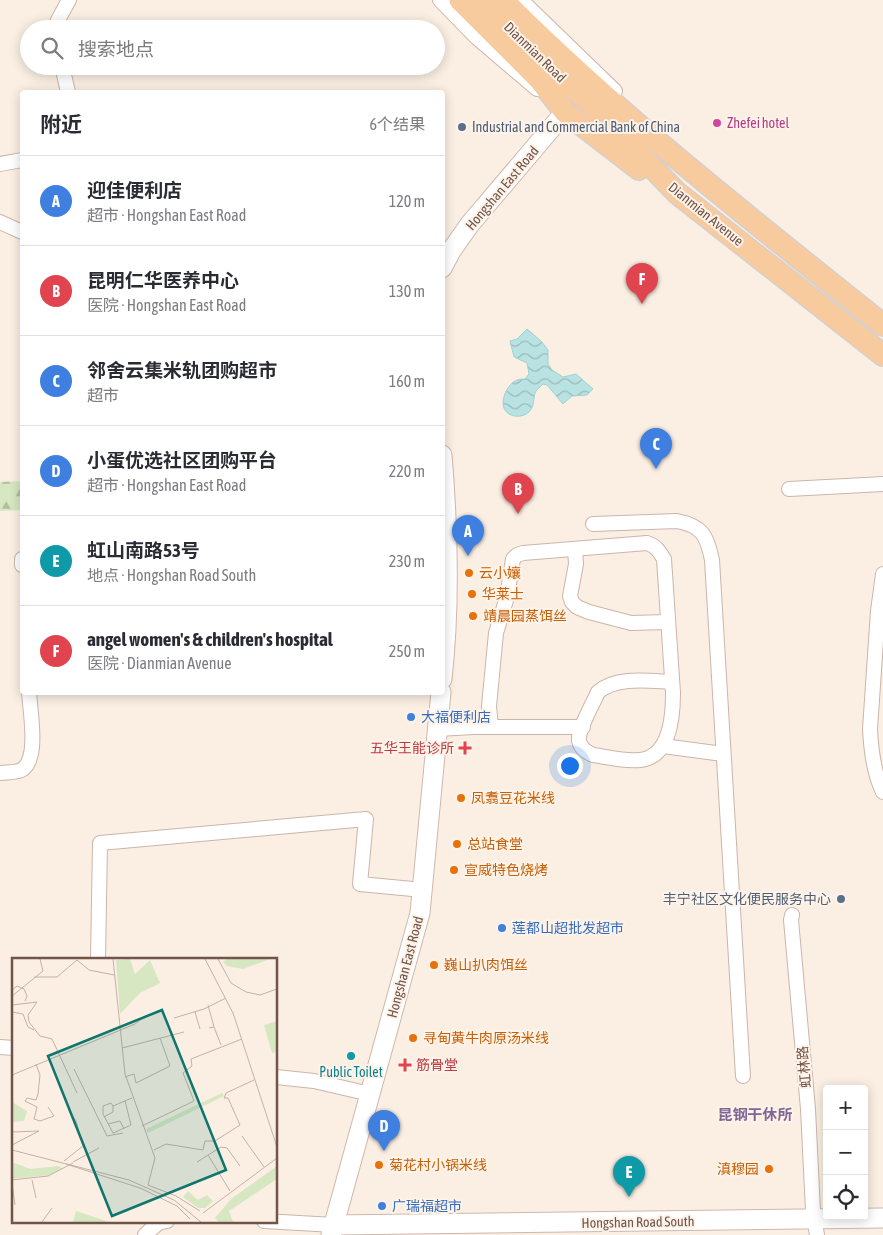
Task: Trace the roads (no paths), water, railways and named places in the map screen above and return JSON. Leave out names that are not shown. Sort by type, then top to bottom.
[{"type":"main road","points":[[460,0],[540,80],[565,112],[638,168],[677,194]]},
{"type":"main road","name":"Dianmian Road","points":[[483,0],[536,56],[589,102]]},
{"type":"main road","name":"Dianmian Avenue","points":[[503,0],[532,29],[691,171],[883,324]]},
{"type":"main road","name":"Dianmian Avenue","points":[[589,102],[691,171]]},
{"type":"main road","name":"Dianmian Avenue","points":[[589,102],[677,194],[883,355]]},
{"type":"street","points":[[58,20],[69,0]]},
{"type":"street","points":[[440,0],[477,38],[565,112]]},
{"type":"street","points":[[521,0],[615,91],[656,140]]},
{"type":"street","points":[[64,75],[68,90]]},
{"type":"street","name":"Hongshan East Road","points":[[445,262],[470,224],[565,112]]},
{"type":"street","points":[[0,164],[20,160]]},
{"type":"street","points":[[0,222],[20,231]]},
{"type":"street","points":[[789,489],[883,484]]},
{"type":"street","points":[[593,524],[676,521],[690,524],[702,532],[709,543],[712,560],[744,1076]]},
{"type":"street","points":[[491,727],[489,706],[496,633],[507,598],[513,559],[523,553],[647,544],[658,548],[664,559],[672,682],[673,705],[663,746],[653,757],[640,760],[593,755],[587,752],[579,741],[579,734],[598,692],[604,687],[620,682],[642,680],[672,682]]},
{"type":"street","points":[[575,549],[576,564],[570,596],[572,602],[577,607],[631,623],[668,622]]},
{"type":"street","points":[[445,550],[447,621],[445,644]]},
{"type":"street","points":[[883,574],[878,611],[870,729],[876,772],[883,792]]},
{"type":"street","points":[[0,773],[22,771],[29,763],[32,752],[29,695]]},
{"type":"street","name":"Hongshan East Road","points":[[332,1230],[415,935],[423,890],[441,695]]},
{"type":"street","points":[[437,730],[491,727],[582,727]]},
{"type":"street","points":[[663,746],[723,754]]},
{"type":"street","points":[[98,958],[100,843],[366,819],[360,884],[423,890]]},
{"type":"street","name":"虹林路","points":[[792,915],[816,1227]]},
{"type":"street","points":[[278,1076],[314,1081],[370,1094]]},
{"type":"street","name":"Hongshan Road South","points":[[332,1230],[816,1227],[883,1218]]},
{"type":"street","points":[[145,1235],[158,1223],[162,1222]]},
{"type":"street","points":[[272,1222],[332,1230]]},
{"type":"water","points":[[527,329],[548,350],[548,364],[552,370],[563,377],[576,374],[593,389],[587,395],[572,396],[563,404],[547,385],[543,384],[534,396],[533,405],[529,412],[517,416],[507,413],[503,406],[505,393],[510,385],[519,379],[525,379],[529,374],[527,363],[514,357],[510,341],[517,339]]},
{"type":"place","name":"Zhefei hotel","points":[[717,123]]},
{"type":"place","name":"Industrial and Commercial Bank of China","points":[[462,127]]},
{"type":"place","name":"angel women's & children's hospital","points":[[642,304]]},
{"type":"place","name":"邻舍云集米轨团购超市","points":[[656,469]]},
{"type":"place","name":"昆明仁华医养中心","points":[[518,514]]},
{"type":"place","name":"迎佳便利店","points":[[468,556]]},
{"type":"place","name":"云小孃","points":[[469,573]]},
{"type":"place","name":"华莱士","points":[[472,594]]},
{"type":"place","name":"靖晨园蒸饵丝","points":[[473,616]]},
{"type":"place","name":"大福便利店","points":[[411,717]]},
{"type":"place","name":"五华王能诊所","points":[[465,748]]},
{"type":"place","name":"凤翥豆花米线","points":[[461,798]]},
{"type":"place","name":"总站食堂","points":[[457,844]]},
{"type":"place","name":"宣威特色烧烤","points":[[454,870]]},
{"type":"place","name":"丰宁社区文化便民服务中心","points":[[841,899]]},
{"type":"place","name":"莲都山超批发超市","points":[[502,928]]},
{"type":"place","name":"巍山扒肉饵丝","points":[[434,965]]},
{"type":"place","name":"寻甸黄牛肉原汤米线","points":[[413,1038]]},
{"type":"place","name":"Public Toilet","points":[[351,1056]]},
{"type":"place","name":"筋骨堂","points":[[405,1065]]},
{"type":"place","name":"小蛋优选社区团购平台","points":[[384,1151]]},
{"type":"place","name":"菊花村小锅米线","points":[[379,1165]]},
{"type":"place","name":"滇穆园","points":[[769,1169]]},
{"type":"place","name":"虹山南路53号","points":[[629,1197]]},
{"type":"place","name":"广瑞福超市","points":[[382,1206]]},
{"type":"district","name":"昆钢干休所","points":[[755,1114]]}]
